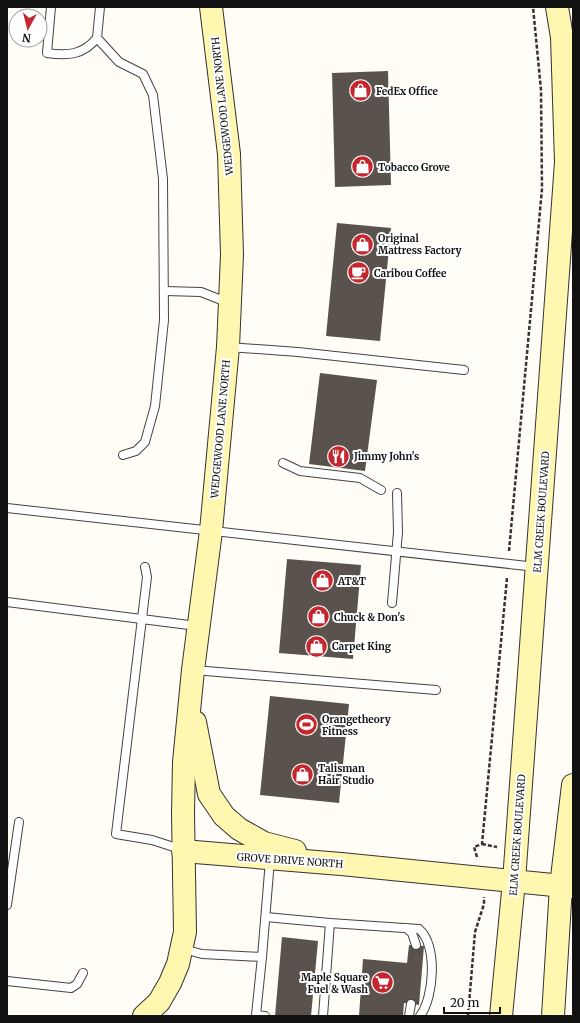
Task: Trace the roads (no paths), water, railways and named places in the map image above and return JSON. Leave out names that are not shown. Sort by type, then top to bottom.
[{"type":"street","name":"WEDGEWOOD LANE NORTH","points":[[184,851],[184,762],[198,627],[211,530],[228,347],[232,255],[229,154],[211,7]]},
{"type":"street","name":"ELM CREEK BOULEVARD","points":[[502,1016],[514,881],[566,162],[562,38],[557,7]]},
{"type":"street","points":[[191,700],[208,794],[224,816],[239,829],[264,843],[341,864]]},
{"type":"street","points":[[553,1016],[567,886],[573,785]]},
{"type":"street","name":"GROVE DRIVE NORTH","points":[[184,851],[341,864],[567,886]]},
{"type":"street","points":[[144,1016],[159,1002],[170,984],[183,949],[186,912],[184,851]]},
{"type":"lane","points":[[51,7],[47,53],[63,56],[77,54],[90,46],[97,38],[100,7]]},
{"type":"lane","points":[[97,38],[119,62],[143,74],[153,95],[163,179],[164,320],[154,406],[145,442],[136,450],[123,455]]},
{"type":"lane","points":[[164,291],[201,292],[229,304]]},
{"type":"lane","points":[[228,347],[298,352],[464,370]]},
{"type":"lane","points":[[283,463],[300,471],[360,478],[381,490]]},
{"type":"lane","points":[[392,602],[398,532],[397,493]]},
{"type":"lane","points":[[7,508],[537,567]]},
{"type":"lane","points":[[145,567],[147,577],[116,834],[152,840],[184,851]]},
{"type":"lane","points":[[7,602],[198,627]]},
{"type":"lane","points":[[193,670],[436,690]]},
{"type":"lane","points":[[7,905],[19,822]]},
{"type":"lane","points":[[265,1016],[256,1015],[270,859]]},
{"type":"lane","points":[[266,916],[330,924],[419,929],[426,935],[432,965],[429,997],[420,1016]]},
{"type":"lane","points":[[322,1016],[330,924]]},
{"type":"lane","points":[[406,928],[412,933],[416,945]]},
{"type":"lane","points":[[183,949],[202,954],[262,957]]},
{"type":"lane","points":[[7,981],[71,988],[77,984],[83,973]]},
{"type":"lane","points":[[409,1016],[411,1004]]},
{"type":"place","name":"FedEx Office","points":[[360,91]]},
{"type":"place","name":"Tobacco Grove","points":[[363,167]]},
{"type":"place","name":"Original Mattress Factory","points":[[362,244]]},
{"type":"place","name":"Caribou Coffee","points":[[359,273]]},
{"type":"place","name":"Jimmy John's","points":[[339,456]]},
{"type":"place","name":"AT&T","points":[[322,581]]},
{"type":"place","name":"Chuck & Don's","points":[[319,617]]},
{"type":"place","name":"Carpet King","points":[[317,646]]},
{"type":"place","name":"Orangetheory Fitness","points":[[307,725]]},
{"type":"place","name":"Talisman Hair Studio","points":[[302,774]]},
{"type":"place","name":"Maple Square Fuel & Wash","points":[[383,983]]}]
